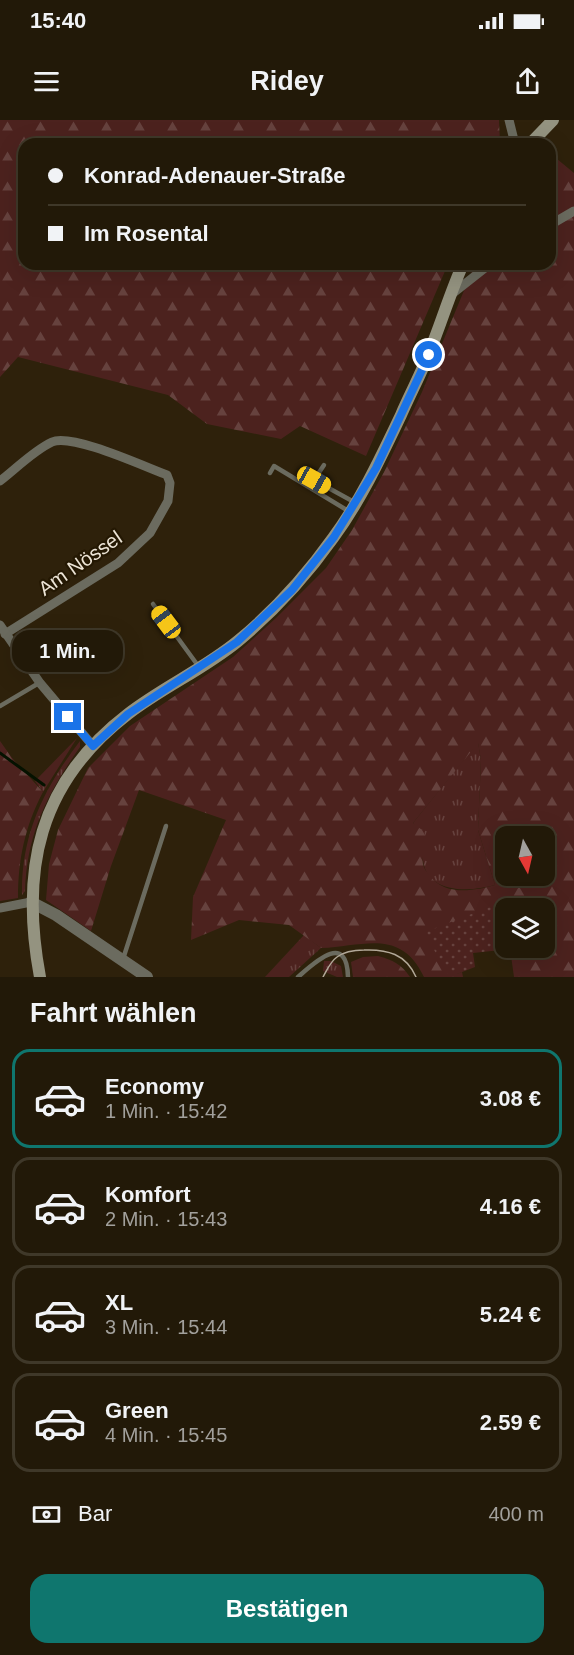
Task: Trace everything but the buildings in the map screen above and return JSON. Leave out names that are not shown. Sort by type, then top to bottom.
[{"type":"main road","points":[[536,138],[552,120]]},
{"type":"main road","points":[[40,977],[34,944],[32,902],[36,857],[48,816],[75,768],[93,746],[128,714],[237,642],[292,590],[334,537],[376,468],[429,355],[461,270]]},
{"type":"street","points":[[509,120],[514,138]]},
{"type":"street","points":[[556,222],[574,211]]},
{"type":"street","points":[[450,296],[482,270]]},
{"type":"street","name":"Am Nössel","points":[[0,481],[55,440],[82,443],[167,476],[170,483],[168,501],[150,533],[118,563],[5,634]]},
{"type":"street","points":[[0,625],[40,683],[93,746]]},
{"type":"street","points":[[0,908],[32,902],[56,915],[147,977]]},
{"type":"lane","points":[[324,465],[314,480],[352,507]]},
{"type":"lane","points":[[270,473],[274,466],[352,507]]},
{"type":"lane","points":[[153,604],[199,667]]},
{"type":"lane","points":[[0,706],[40,683]]},
{"type":"lane","points":[[122,961],[166,826]]},
{"type":"lane","points":[[298,977],[322,955],[332,953],[340,955],[345,960],[348,977]]},
{"type":"green space","points":[[0,120],[499,120],[500,138],[18,138],[18,270],[445,270],[366,456],[300,426],[281,439],[207,424],[168,395],[18,357],[0,377]]},
{"type":"green space","points":[[556,158],[574,173],[574,977],[514,977],[511,958],[555,958],[555,898],[495,898],[495,911],[457,974],[462,972],[463,977],[424,977],[415,962],[404,952],[380,943],[321,948],[289,925],[239,920],[191,940],[193,897],[226,820],[139,790],[111,866],[91,931],[46,900],[49,864],[58,830],[88,768],[130,726],[233,657],[326,568],[352,530],[384,472],[422,392],[473,270],[556,270]],"holes":[[[478,743],[481,760],[478,830],[495,885],[460,890],[444,887],[436,882],[423,864],[425,836],[423,831],[413,823]]]},
{"type":"green space","points":[[77,738],[43,792],[35,781]]},
{"type":"green space","points":[[0,741],[43,792],[24,843],[19,870],[18,898],[0,901]]},
{"type":"green space","points":[[80,741],[80,747],[58,781],[41,815],[30,851],[25,891],[22,895],[26,852],[37,813],[56,776]]},
{"type":"green space","points":[[478,742],[481,760],[478,830],[495,885],[481,888],[454,888],[432,879],[425,870],[423,857],[425,840],[413,823]]},
{"type":"green space","points":[[495,905],[495,951],[473,953],[475,967],[457,974],[446,973],[425,932]]},
{"type":"green space","points":[[304,935],[321,948],[289,977],[265,977]]},
{"type":"green space","points":[[378,956],[396,963],[410,977],[353,977],[351,962],[363,957]]},
{"type":"green space","points":[[324,961],[331,961],[341,966],[343,977],[323,971]]},
{"type":"waterway","points":[[0,753],[44,785]]},
{"type":"tram line","points":[[323,977],[332,961],[340,955],[347,952],[372,950],[395,954],[407,963],[416,977]]},
{"type":"route","points":[[68,717],[93,746],[128,714],[237,642],[292,590],[334,537],[376,468],[429,355]]}]
